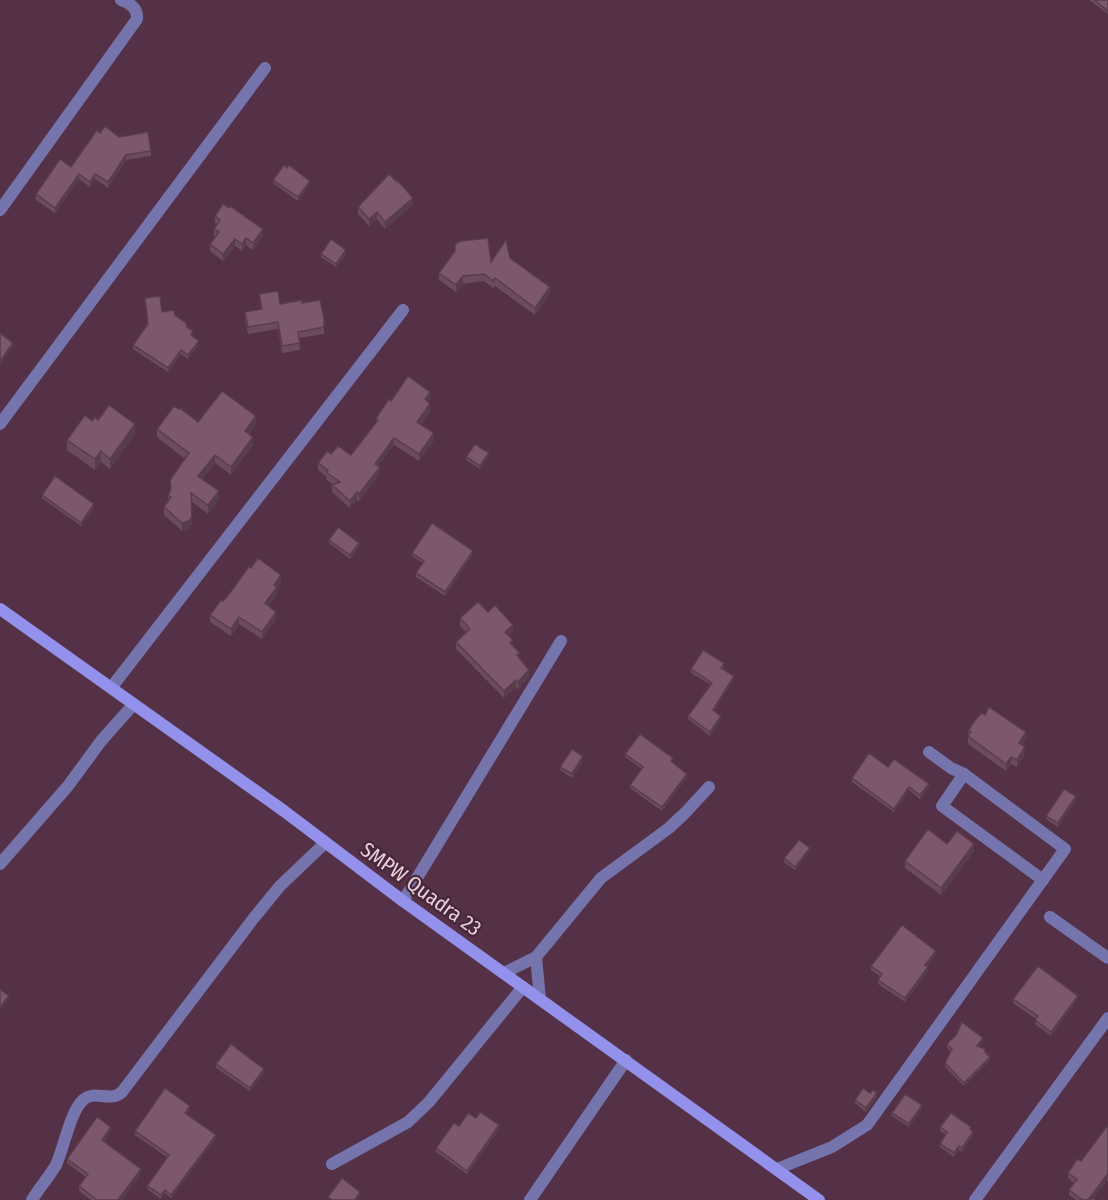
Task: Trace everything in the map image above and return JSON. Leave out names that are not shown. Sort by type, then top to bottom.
[{"type":"street","points":[[0,210],[137,19],[138,14],[134,7],[121,0]]},
{"type":"street","points":[[0,424],[265,68]]},
{"type":"street","points":[[111,688],[403,310]]},
{"type":"street","name":"SMPW Quadra 23","points":[[0,609],[284,811],[403,900],[819,1200]]},
{"type":"street","points":[[403,900],[561,641]]},
{"type":"street","points":[[0,864],[68,786],[101,741],[133,705]]},
{"type":"street","points":[[777,1169],[832,1147],[867,1125],[1065,849],[964,774],[951,768],[929,752]]},
{"type":"street","points":[[964,774],[942,806],[1043,880]]},
{"type":"street","points":[[504,973],[536,957],[601,878],[669,828],[709,787]]},
{"type":"street","points":[[32,1200],[56,1165],[80,1103],[92,1096],[117,1097],[122,1092],[253,919],[280,886],[325,843]]},
{"type":"street","points":[[1050,917],[1108,958]]},
{"type":"street","points":[[536,957],[540,999]]},
{"type":"street","points":[[332,1164],[408,1122],[429,1102],[523,987]]},
{"type":"street","points":[[975,1200],[1108,1018]]},
{"type":"street","points":[[530,1200],[626,1060]]},
{"type":"building","points":[[1094,0],[1108,0],[1108,11]]},
{"type":"building","points":[[105,126],[119,137],[148,132],[151,151],[126,155],[108,182],[95,174],[90,182],[79,174],[55,208],[36,194],[60,159],[71,167],[97,130],[100,133]]},
{"type":"building","points":[[284,165],[287,168],[289,165],[310,181],[298,197],[273,180]]},
{"type":"building","points":[[389,174],[413,198],[385,222],[377,212],[369,219],[358,207]]},
{"type":"building","points":[[223,204],[229,208],[230,206],[263,229],[253,243],[246,238],[242,244],[235,239],[223,254],[210,244],[219,232],[214,229],[220,220],[215,216]]},
{"type":"building","points":[[488,238],[491,262],[506,240],[510,258],[550,287],[535,308],[495,278],[493,281],[484,274],[463,276],[456,285],[439,273],[455,251],[455,244],[461,241]]},
{"type":"building","points":[[331,239],[346,250],[336,264],[321,254]]},
{"type":"building","points":[[278,291],[280,304],[320,300],[324,327],[298,332],[300,343],[282,346],[278,322],[248,327],[245,312],[262,309],[259,294]]},
{"type":"building","points":[[160,296],[162,312],[174,310],[175,315],[193,331],[191,335],[199,341],[188,355],[181,350],[168,368],[133,345],[148,324],[145,298]]},
{"type":"building","points":[[0,333],[13,343],[0,361]]},
{"type":"building","points":[[408,376],[430,392],[425,399],[430,404],[417,422],[434,433],[419,454],[394,438],[375,464],[380,467],[359,494],[357,492],[350,501],[332,485],[340,482],[318,463],[327,451],[331,454],[338,446],[351,455],[378,420],[376,418],[389,399],[391,401]]},
{"type":"building","points":[[222,391],[256,416],[245,431],[253,437],[231,467],[215,455],[198,476],[219,491],[208,505],[191,493],[192,517],[189,521],[182,523],[164,507],[171,497],[168,495],[171,489],[170,480],[189,453],[157,429],[174,406],[198,422]]},
{"type":"building","points":[[109,405],[135,424],[110,459],[101,451],[95,459],[67,440],[85,415],[92,421],[95,417],[98,420]]},
{"type":"building","points":[[475,444],[489,453],[480,466],[466,457]]},
{"type":"building","points":[[55,476],[94,504],[81,523],[42,495]]},
{"type":"building","points":[[432,523],[473,551],[445,592],[416,573],[424,561],[412,553]]},
{"type":"building","points":[[338,527],[359,543],[350,555],[329,540]]},
{"type":"building","points":[[258,558],[281,575],[274,585],[277,587],[265,603],[276,612],[262,632],[239,617],[231,629],[210,615]]},
{"type":"building","points":[[478,602],[488,612],[495,605],[513,625],[505,632],[513,640],[510,643],[520,653],[517,655],[529,670],[518,682],[516,680],[504,691],[456,642],[470,629],[460,618]]},
{"type":"building","points":[[703,650],[724,663],[721,668],[734,676],[713,710],[721,716],[710,732],[688,716],[712,683],[691,669]]},
{"type":"building","points":[[989,707],[1026,732],[1019,743],[1025,747],[1017,760],[1011,757],[1006,764],[968,736],[971,732],[968,731],[976,719],[982,713],[985,715]]},
{"type":"building","points":[[640,734],[673,758],[671,761],[687,774],[662,807],[630,785],[643,767],[625,754]]},
{"type":"building","points":[[572,749],[583,756],[572,774],[560,767]]},
{"type":"building","points":[[869,753],[888,767],[894,759],[929,784],[920,795],[909,787],[894,809],[852,778]]},
{"type":"building","points":[[1064,789],[1076,796],[1058,823],[1046,816]]},
{"type":"building","points":[[928,829],[947,844],[957,831],[974,844],[941,888],[905,861]]},
{"type":"building","points":[[799,840],[810,848],[795,867],[784,858]]},
{"type":"building","points":[[902,925],[936,951],[925,965],[928,967],[905,998],[878,980],[882,974],[871,966]]},
{"type":"building","points":[[1038,966],[1078,996],[1051,1032],[1035,1020],[1038,1016],[1013,999]]},
{"type":"building","points":[[0,989],[9,996],[0,1007]]},
{"type":"building","points":[[962,1022],[983,1038],[977,1046],[985,1049],[990,1057],[964,1083],[945,1063],[952,1049],[947,1044],[956,1035]]},
{"type":"building","points":[[231,1044],[264,1069],[250,1088],[216,1064]]},
{"type":"building","points":[[165,1088],[190,1106],[185,1113],[216,1135],[171,1195],[165,1190],[161,1195],[147,1186],[169,1155],[135,1131]]},
{"type":"building","points":[[863,1088],[870,1093],[873,1090],[877,1093],[866,1108],[855,1100]]},
{"type":"building","points":[[905,1094],[922,1105],[909,1124],[892,1113]]},
{"type":"building","points":[[480,1112],[499,1125],[467,1171],[436,1148],[454,1123],[459,1126],[468,1113],[476,1118]]},
{"type":"building","points":[[951,1113],[971,1127],[973,1132],[962,1148],[959,1146],[954,1153],[940,1144],[947,1132],[940,1127]]},
{"type":"building","points":[[97,1117],[111,1127],[102,1140],[141,1169],[118,1200],[97,1200],[79,1186],[88,1174],[67,1159]]},
{"type":"building","points":[[1108,1125],[1108,1176],[1088,1200],[1083,1200],[1069,1190],[1077,1179],[1068,1173],[1077,1159],[1081,1161]]},
{"type":"building","points":[[342,1178],[360,1192],[355,1200],[332,1200],[328,1197]]}]
